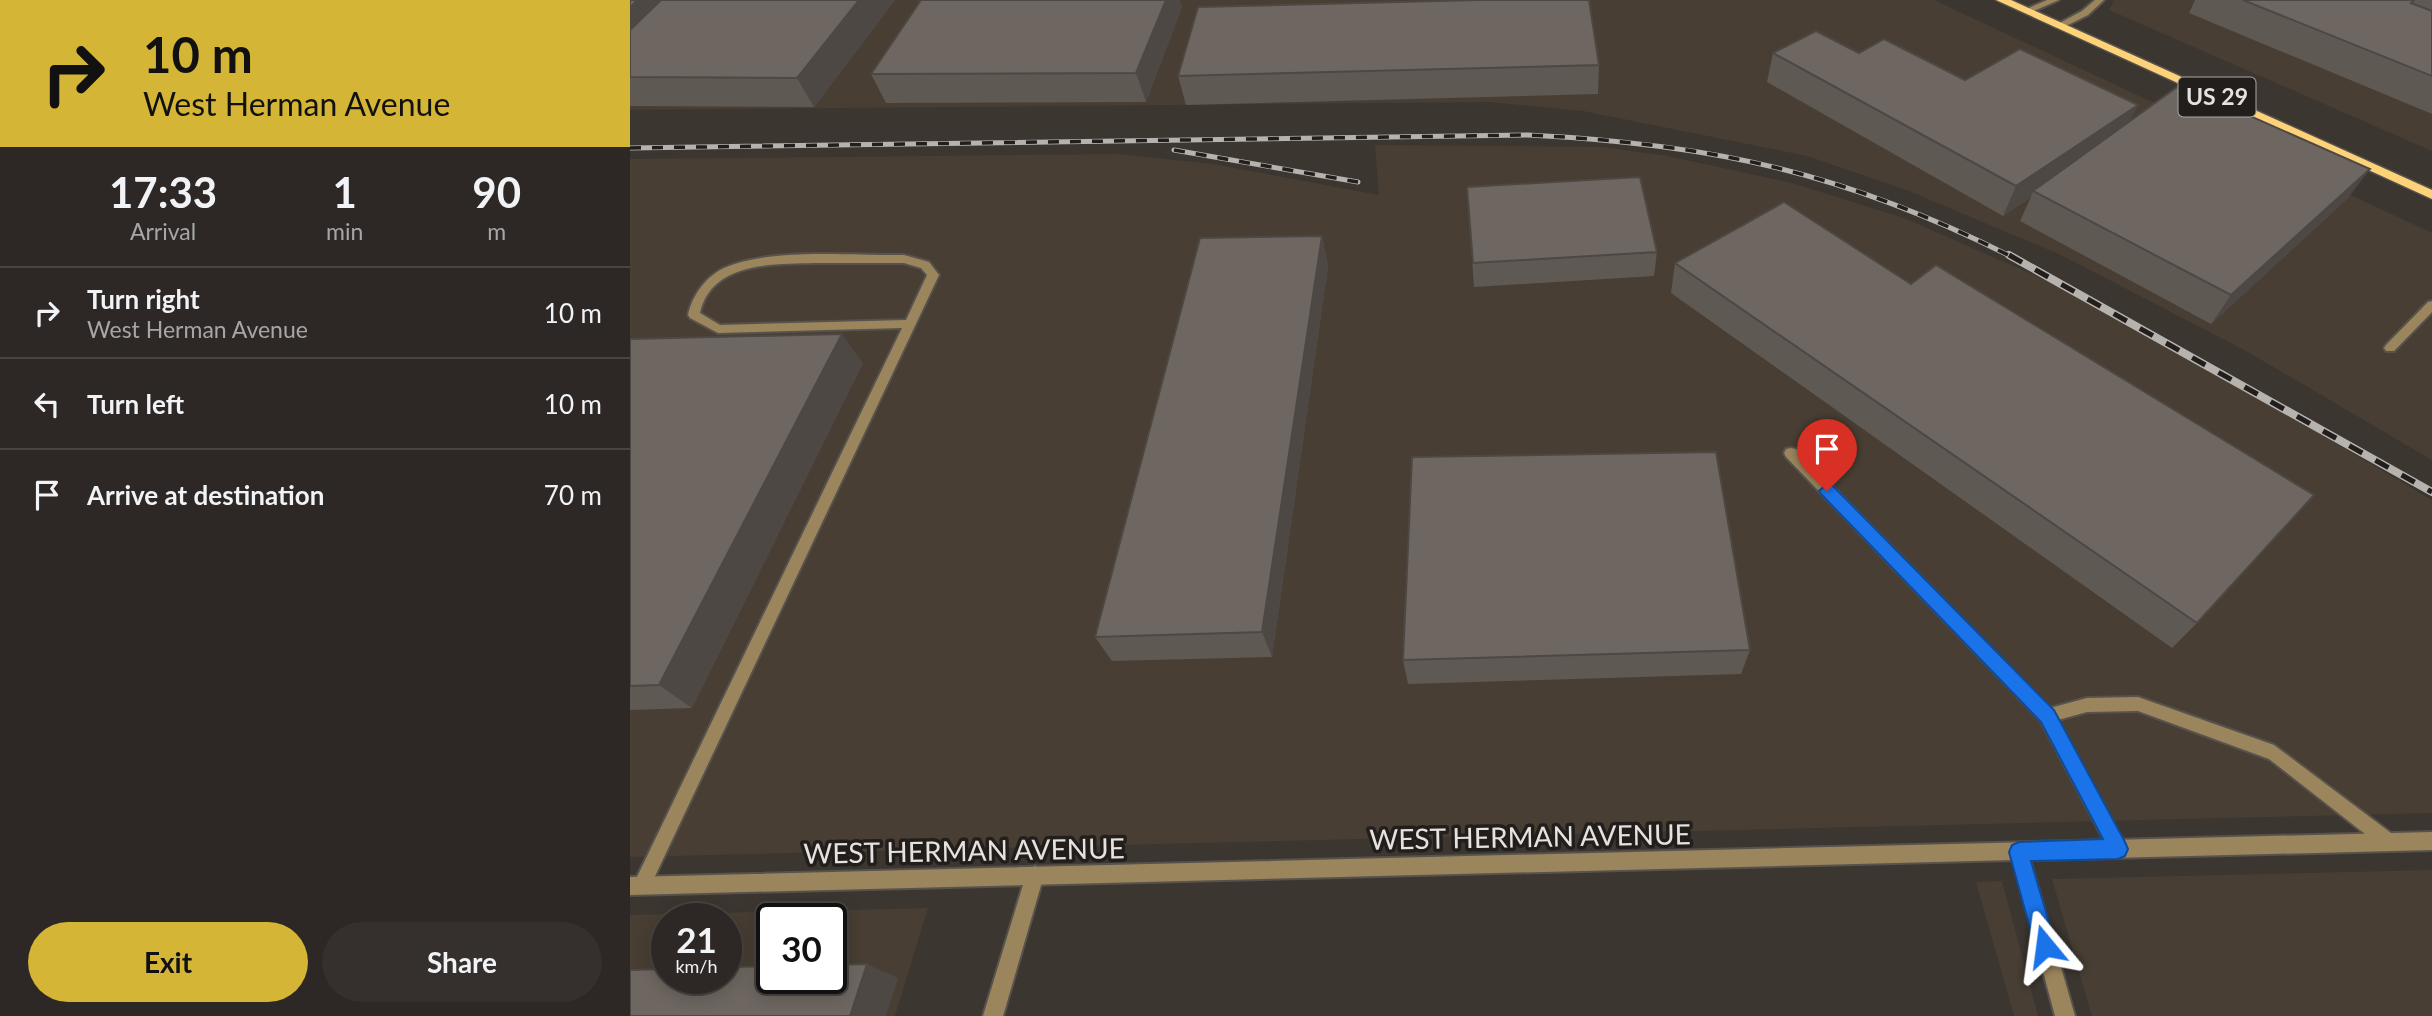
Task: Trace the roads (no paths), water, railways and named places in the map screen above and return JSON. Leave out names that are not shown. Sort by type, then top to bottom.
[{"type":"main road","name":"US 29","points":[[2001,0],[2432,195]]},
{"type":"street","points":[[2026,11],[2055,0]]},
{"type":"street","points":[[2059,26],[2095,7],[2100,0]]},
{"type":"street","points":[[636,886],[910,324],[933,275],[925,265],[904,259],[757,262],[729,270],[711,283],[695,304],[694,315],[718,329],[910,324]]},
{"type":"street","points":[[2390,348],[2432,305]]},
{"type":"street","points":[[1790,453],[2047,716],[2118,849]]},
{"type":"street","points":[[2047,716],[2087,705],[2138,704],[2274,753],[2389,842]]},
{"type":"street","name":"WEST HERMAN AVENUE","points":[[636,886],[2432,841]]},
{"type":"street","points":[[2019,852],[2065,1016]]},
{"type":"street","points":[[993,1016],[1035,876]]},
{"type":"railway","points":[[630,148],[1528,135],[1595,139],[1719,155],[1835,184],[1951,228],[2012,257]]},
{"type":"railway","points":[[1174,150],[1358,182]]},
{"type":"railway","points":[[2009,255],[2432,492]]}]
